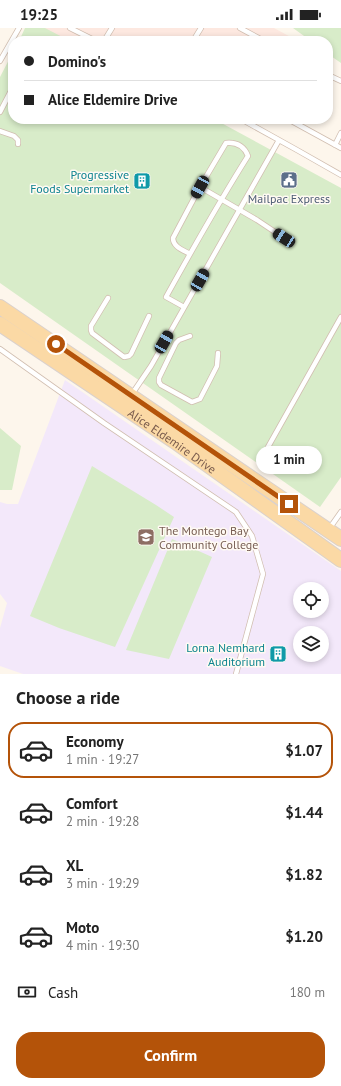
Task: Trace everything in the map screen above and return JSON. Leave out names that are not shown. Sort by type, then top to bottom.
[{"type":"main road","name":"Alice Eldemire Drive","points":[[0,307],[341,539]]},
{"type":"main road","name":"Alice Eldemire Drive","points":[[0,324],[174,441],[341,560]]},
{"type":"lane","points":[[70,28],[86,36]]},
{"type":"lane","points":[[240,28],[255,36]]},
{"type":"lane","points":[[0,61],[8,47]]},
{"type":"lane","points":[[0,112],[8,97]]},
{"type":"lane","points":[[254,124],[341,175]]},
{"type":"lane","points":[[297,124],[341,148]]},
{"type":"lane","points":[[0,131],[14,136],[18,140],[18,144]]},
{"type":"lane","points":[[335,145],[341,134]]},
{"type":"lane","points":[[131,396],[151,366],[279,140]]},
{"type":"lane","points":[[184,308],[166,297],[221,199],[248,156],[246,151],[237,144],[226,143],[172,238],[175,246],[190,254]]},
{"type":"lane","points":[[200,187],[257,220],[284,238]]},
{"type":"lane","points":[[108,298],[91,326],[91,332],[124,357],[131,354],[149,316]]},
{"type":"lane","points":[[268,447],[341,317]]},
{"type":"lane","points":[[190,336],[179,340],[176,343],[159,378],[161,385],[192,402],[200,399],[217,366],[218,354]]},
{"type":"lane","points":[[0,349],[104,423],[236,512],[252,536],[263,574],[236,674]]},
{"type":"lane","points":[[328,530],[341,512]]},
{"type":"shaded area","points":[[31,28],[274,28],[289,36],[26,36]]},
{"type":"shaded area","name":"The Montego Bay Community College","points":[[65,380],[341,571],[341,674],[23,674],[0,666],[0,628],[7,603],[0,594],[0,502],[7,504],[18,504]]},
{"type":"green space","points":[[25,28],[45,28],[60,36],[21,36]]},
{"type":"green space","points":[[293,28],[341,28],[341,63],[333,57],[333,36],[304,36]]},
{"type":"green space","points":[[8,62],[8,124],[223,124],[341,188],[341,477],[320,507],[0,283],[0,77]]},
{"type":"green space","points":[[0,428],[21,446],[12,490],[0,490]]},
{"type":"green space","points":[[92,466],[174,517],[115,647],[59,628],[30,616]]},
{"type":"green space","points":[[172,539],[212,557],[169,659],[126,650]]},
{"type":"place","name":"Mailpac Express","points":[[289,180]]},
{"type":"place","name":"Progressive Foods Supermarket","points":[[142,181]]},
{"type":"place","name":"The Montego Bay Community College","points":[[146,537]]},
{"type":"place","name":"Lorna Nemhard Auditorium","points":[[278,654]]},
{"type":"route","points":[[56,344],[289,504]]}]
